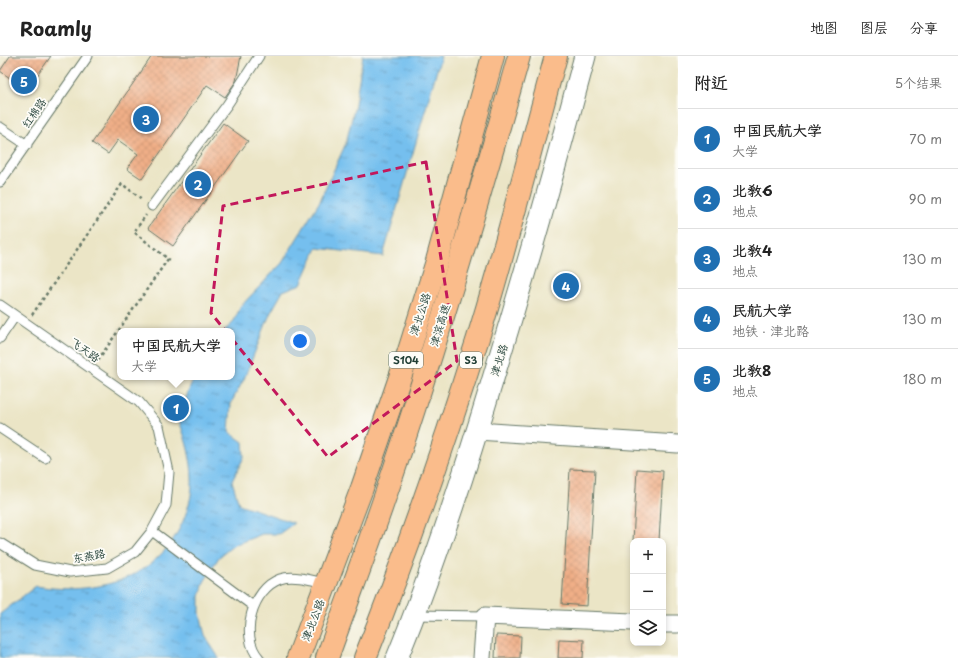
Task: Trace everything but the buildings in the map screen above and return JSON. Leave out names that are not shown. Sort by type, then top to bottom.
[{"type":"main road","name":"津北公路","points":[[291,658],[345,513],[413,309],[484,56]]},
{"type":"main road","name":"津北公路","points":[[298,658],[359,496],[408,354],[437,261],[493,56]]},
{"type":"main road","name":"津滨高速","points":[[327,658],[387,491],[429,362],[478,200],[519,56]]},
{"type":"main road","name":"S3","points":[[365,658],[418,516],[478,336],[556,56]]},
{"type":"street","name":"津北路","points":[[397,658],[459,489],[477,432],[526,271],[585,56]]},
{"type":"street","points":[[477,432],[678,444]]},
{"type":"street","points":[[482,658],[485,616],[630,622]]},
{"type":"street","points":[[666,624],[678,624]]},
{"type":"lane","name":"红棉路","points":[[0,182],[88,56]]},
{"type":"lane","points":[[152,206],[227,105],[260,56]]},
{"type":"lane","points":[[0,127],[27,145]]},
{"type":"lane","name":"飞天路","points":[[0,305],[138,402],[159,426],[169,472],[166,505],[152,531]]},
{"type":"lane","points":[[0,338],[15,316]]},
{"type":"lane","points":[[0,428],[45,458]]},
{"type":"lane","points":[[152,531],[253,606]]},
{"type":"lane","name":"东燕路","points":[[0,543],[35,565],[70,572],[107,568],[135,552],[152,531]]},
{"type":"lane","points":[[260,658],[251,642],[250,624],[253,606],[266,587],[280,579],[291,577],[320,582]]},
{"type":"lane","points":[[414,615],[485,616]]},
{"type":"path","points":[[26,323],[122,184],[152,206],[134,232],[168,259],[120,328]]},
{"type":"path","points":[[92,369],[117,333]]},
{"type":"highlighted area","points":[[426,162],[457,361],[328,457],[211,313],[223,206]]},
{"type":"water","points":[[363,56],[441,56],[383,256],[317,248],[301,284],[283,291],[270,314],[244,379],[231,403],[229,432],[243,442],[244,457],[232,481],[239,504],[294,523],[279,534],[262,534],[234,545],[219,557],[204,582],[200,596],[200,613],[205,636],[219,658],[0,658],[0,614],[36,586],[61,589],[85,588],[109,584],[130,576],[149,564],[166,549],[179,529],[189,504],[192,471],[188,449],[178,418],[193,380],[235,380],[235,328],[227,328],[233,323],[241,306],[282,263],[320,201],[346,143],[354,110]]},
{"type":"place","name":"北教8","points":[[24,81]]},
{"type":"place","name":"北教4","points":[[146,119]]},
{"type":"place","name":"北教6","points":[[198,184]]},
{"type":"place","name":"民航大学","points":[[566,286]]},
{"type":"place","name":"中国民航大学","points":[[176,408]]}]
